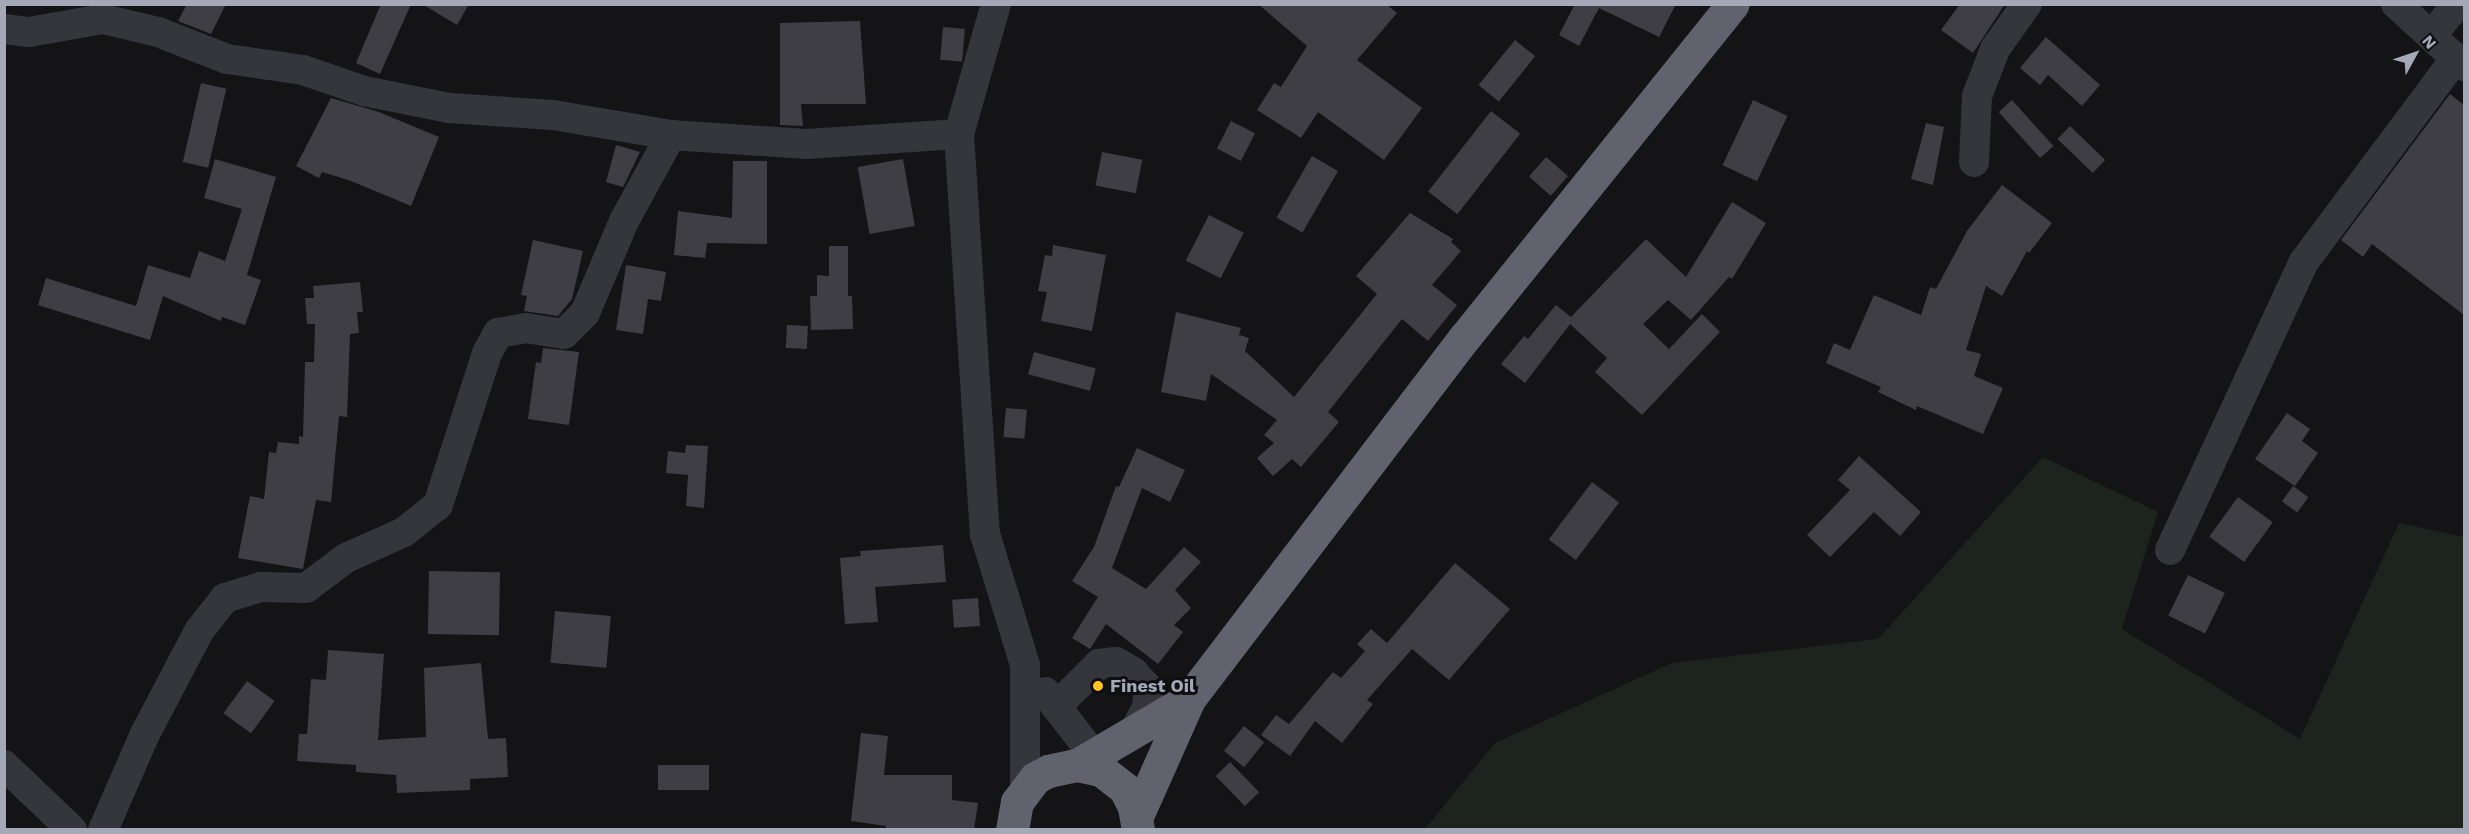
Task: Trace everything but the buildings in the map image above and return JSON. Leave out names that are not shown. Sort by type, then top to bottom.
[{"type":"highway","points":[[1137,823],[1189,699],[1465,337],[1733,4]]},
{"type":"highway","points":[[1012,830],[1017,802],[1025,789],[1048,771],[1093,765],[1134,733],[1189,699]]},
{"type":"highway","points":[[1093,765],[1125,789],[1137,823]]},
{"type":"street","points":[[996,4],[959,134],[985,534],[1025,665],[1025,789]]},
{"type":"street","points":[[1974,162],[1977,96],[1995,49],[2027,4]]},
{"type":"street","points":[[2170,550],[2303,263],[2460,63],[2396,4]]},
{"type":"street","points":[[2432,35],[2457,4]]},
{"type":"street","points":[[4,47],[17,31],[103,19],[158,32],[227,59],[303,70],[364,92],[449,108],[553,115],[671,135],[807,144],[959,134]]},
{"type":"street","points":[[103,830],[156,713],[199,631],[225,598],[261,588],[306,588],[346,558],[404,532],[438,506],[487,353],[498,333],[526,328],[564,334],[585,313],[624,221],[671,135]]},
{"type":"street","points":[[1056,707],[1099,664],[1116,662],[1133,672],[1149,689],[1147,706],[1134,733]]},
{"type":"street","points":[[1025,665],[1056,707],[1093,765]]},
{"type":"street","points":[[4,765],[72,830]]},
{"type":"shaded area","points":[[2043,457],[2158,512],[2122,629],[2300,739],[2399,523],[2464,537],[2464,829],[1425,829],[1495,743],[1672,663],[1878,639]]},
{"type":"place","name":"Finest Oil","points":[[1098,686]]}]
